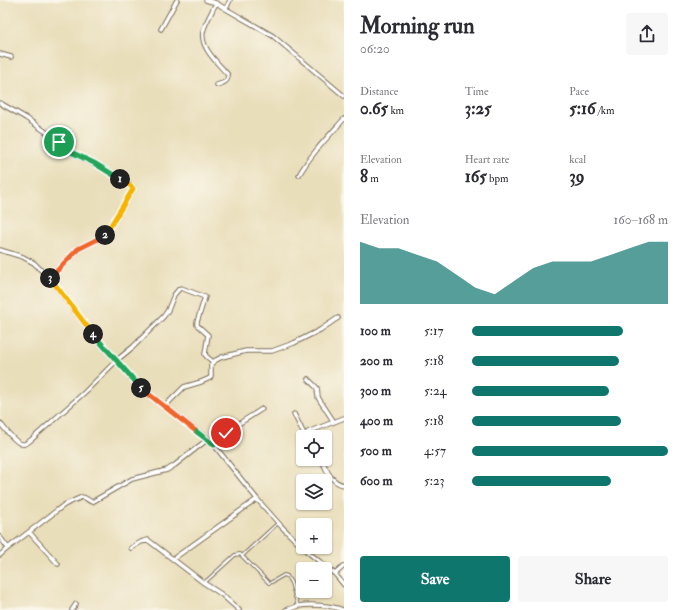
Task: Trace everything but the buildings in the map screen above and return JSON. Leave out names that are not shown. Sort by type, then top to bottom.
[{"type":"street","points":[[161,29],[177,0]]},
{"type":"street","points":[[206,0],[216,3],[273,36],[344,96]]},
{"type":"street","points":[[226,9],[230,0]]},
{"type":"street","points":[[216,3],[204,31],[203,38],[206,49],[228,75],[225,82],[217,85]]},
{"type":"street","points":[[0,54],[11,58]]},
{"type":"street","points":[[0,103],[26,118],[71,152],[102,168],[133,187],[132,192],[104,236],[78,249],[49,278]]},
{"type":"street","points":[[299,175],[314,152],[344,119]]},
{"type":"street","points":[[0,250],[32,261],[49,278],[94,336],[143,390],[208,439],[278,523],[304,549],[335,574],[344,585]]},
{"type":"street","points":[[0,423],[15,441],[23,445],[26,444],[68,408],[164,316],[176,291],[181,288],[205,297],[196,325],[208,335],[205,354],[213,362]]},
{"type":"street","points":[[165,406],[184,387],[210,378],[211,368],[213,362],[216,360],[246,351],[272,351],[294,343],[320,330],[338,318]]},
{"type":"street","points":[[308,379],[316,386],[319,399],[334,422]]},
{"type":"street","points":[[214,445],[232,428],[262,409]]},
{"type":"street","points":[[294,414],[302,430]]},
{"type":"street","points":[[313,430],[344,418]]},
{"type":"street","points":[[0,555],[64,505],[84,497],[92,502],[132,479],[167,470],[208,439]]},
{"type":"street","points":[[324,466],[332,479],[344,485]]},
{"type":"street","points":[[173,559],[257,499]]},
{"type":"street","points":[[29,532],[58,564]]},
{"type":"street","points":[[0,537],[8,548]]},
{"type":"street","points":[[131,548],[148,540],[204,583],[221,594],[239,610]]},
{"type":"street","points":[[335,574],[344,566]]},
{"type":"street","points":[[72,610],[76,604]]},
{"type":"street","points":[[286,610],[298,606],[325,606],[343,610]]},
{"type":"lane","points":[[242,556],[278,523]]},
{"type":"lane","points":[[204,583],[235,555],[239,554],[269,583],[284,575],[287,576],[294,590],[298,606]]},
{"type":"route","points":[[59,142],[71,152],[94,163],[133,187],[133,189],[104,236],[78,249],[49,278],[94,336],[143,390],[214,445],[226,433]]}]
